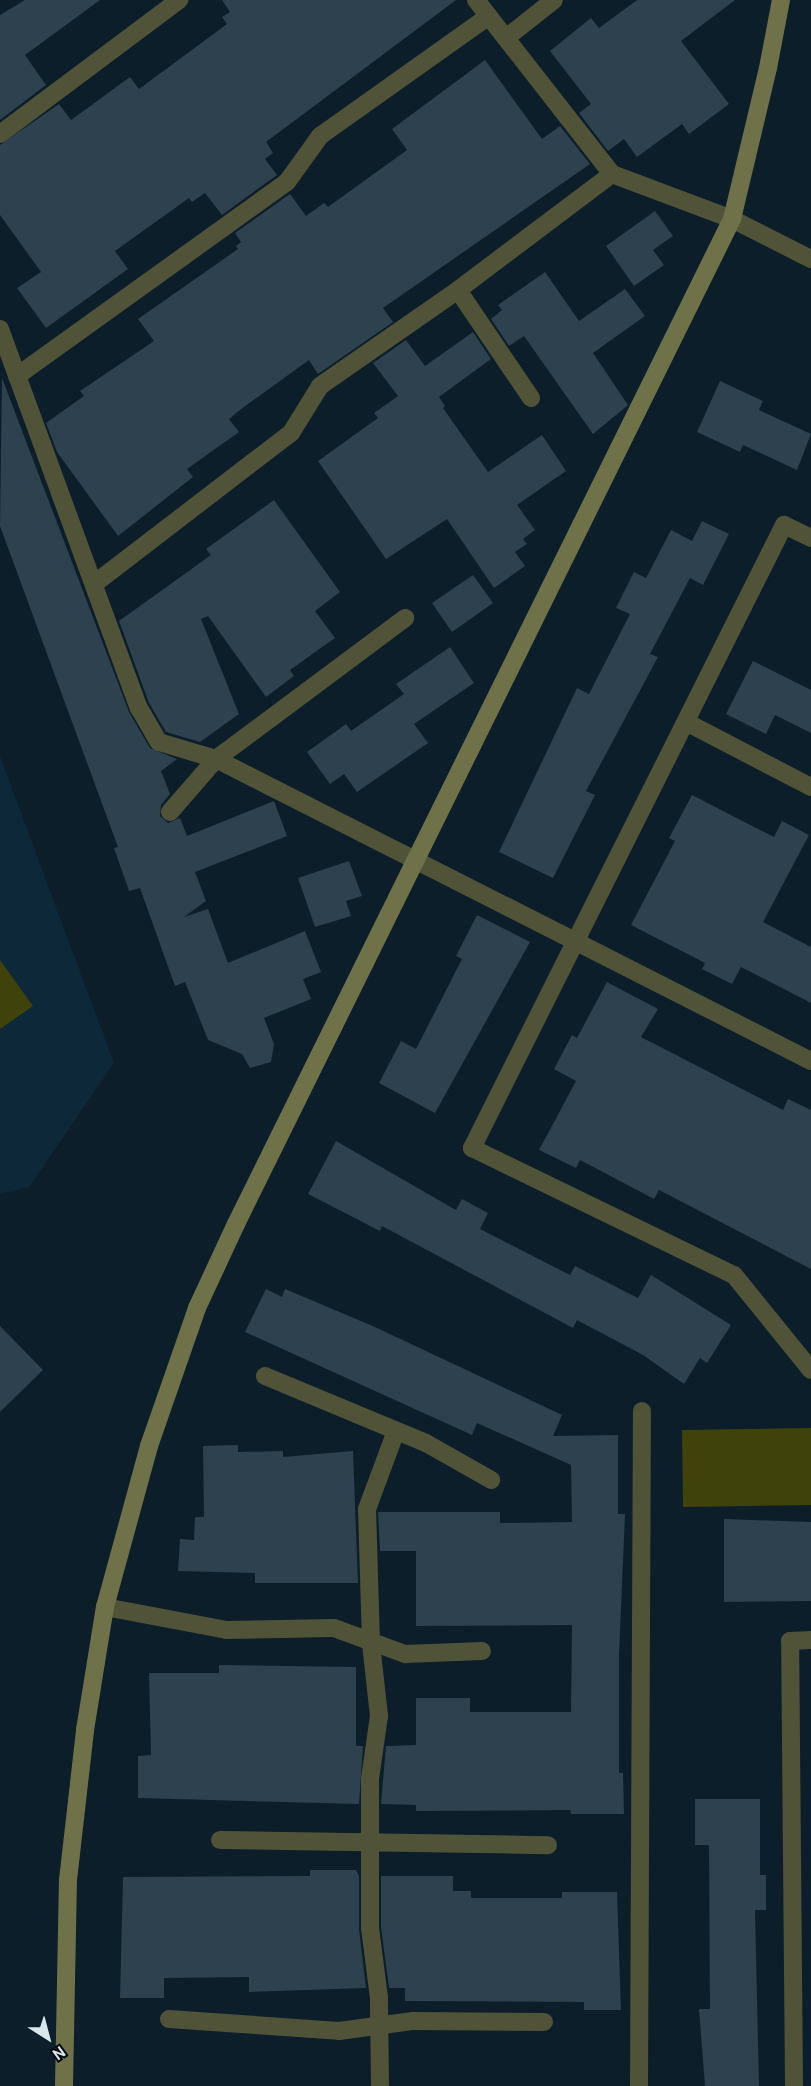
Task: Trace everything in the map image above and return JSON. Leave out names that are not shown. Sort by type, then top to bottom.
[{"type":"street","points":[[0,134],[179,0]]},
{"type":"street","points":[[476,0],[612,174],[732,219],[811,259]]},
{"type":"street","points":[[506,38],[554,0]]},
{"type":"street","points":[[64,2086],[69,1880],[85,1730],[105,1607],[149,1446],[197,1308],[416,857],[623,447],[732,219],[768,68],[781,0]]},
{"type":"street","points":[[17,376],[287,182],[320,136],[489,16]]},
{"type":"street","points":[[94,584],[291,433],[320,386],[458,290],[612,174]]},
{"type":"street","points":[[458,290],[531,398]]},
{"type":"street","points":[[0,329],[140,708],[159,742],[216,759],[416,857],[575,943],[811,1061]]},
{"type":"street","points":[[811,538],[784,525],[472,1148],[734,1275],[811,1370]]},
{"type":"street","points":[[170,812],[216,759],[405,618]]},
{"type":"street","points":[[686,722],[811,787]]},
{"type":"street","points":[[265,1376],[426,1443],[491,1480]]},
{"type":"street","points":[[639,2086],[642,1411]]},
{"type":"street","points":[[380,2086],[379,2025],[370,1928],[370,1779],[379,1716],[371,1643],[367,1509],[396,1431]]},
{"type":"street","points":[[105,1607],[227,1630],[334,1628],[405,1654],[482,1651]]},
{"type":"street","points":[[794,2086],[790,1641],[811,1640]]},
{"type":"street","points":[[220,1840],[549,1845]]},
{"type":"street","points":[[169,2019],[339,2031],[412,2021],[544,2022]]},
{"type":"shaded area","points":[[0,756],[114,1063],[29,1187],[0,1194]]},
{"type":"shaded area","points":[[0,960],[33,1006],[0,1029]]},
{"type":"shaded area","points":[[811,1428],[811,1505],[683,1507],[682,1430]]},
{"type":"building","points":[[25,0],[100,0],[25,55],[46,85],[0,120],[0,15]]},
{"type":"building","points":[[222,0],[456,0],[266,142],[273,153],[265,159],[277,175],[222,215],[205,193],[192,202],[189,198],[115,251],[128,269],[46,328],[17,288],[41,272],[0,215],[0,145],[59,104],[71,120],[130,77],[139,89],[227,24],[222,17],[230,12]]},
{"type":"building","points":[[637,0],[735,0],[681,41],[729,104],[689,134],[682,124],[637,157],[624,139],[608,151],[579,113],[591,104],[550,51],[591,18],[599,28]]},
{"type":"building","points":[[485,60],[542,139],[560,126],[590,164],[383,308],[393,322],[318,374],[309,360],[241,409],[229,419],[239,432],[187,469],[193,477],[118,536],[57,452],[46,423],[84,396],[80,391],[154,341],[138,319],[238,249],[236,246],[241,242],[235,233],[290,194],[306,216],[324,203],[328,207],[407,150],[392,129]]},
{"type":"building","points":[[655,211],[673,236],[653,250],[664,265],[634,286],[606,246]]},
{"type":"building","points":[[545,272],[579,321],[625,289],[645,316],[593,353],[628,405],[593,434],[524,336],[509,346],[491,319],[502,310],[498,305]]},
{"type":"building","points":[[473,332],[491,359],[439,397],[445,406],[443,408],[488,472],[542,435],[566,471],[517,505],[535,530],[523,539],[527,544],[515,552],[525,566],[494,588],[447,519],[386,559],[318,461],[378,418],[374,413],[398,396],[373,363],[406,340],[425,366]]},
{"type":"building","points":[[2,378],[129,712],[150,748],[177,759],[161,771],[170,794],[161,805],[160,816],[168,823],[180,818],[187,836],[274,801],[287,836],[195,872],[206,901],[184,917],[208,909],[228,963],[305,931],[321,972],[303,979],[311,999],[264,1018],[274,1044],[271,1062],[250,1068],[242,1054],[208,1040],[185,982],[175,986],[140,888],[129,891],[114,848],[118,847],[0,526]]},
{"type":"building","points":[[720,381],[763,401],[759,410],[811,434],[797,470],[743,445],[740,452],[697,432]]},
{"type":"building","points":[[274,500],[340,592],[315,611],[335,638],[290,670],[294,676],[266,697],[208,616],[201,619],[239,714],[200,742],[166,732],[149,703],[119,621],[211,555],[206,549]]},
{"type":"building","points":[[702,521],[729,534],[703,585],[690,578],[650,654],[658,657],[586,791],[595,795],[553,878],[499,852],[577,688],[589,694],[630,614],[616,608],[634,572],[646,578],[671,530],[692,541]]},
{"type":"building","points":[[473,575],[493,603],[452,632],[432,603]]},
{"type":"building","points":[[450,647],[474,683],[414,724],[428,743],[357,792],[344,774],[330,784],[307,752],[346,724],[351,731],[404,694],[396,684]]},
{"type":"building","points":[[753,661],[811,690],[811,733],[775,715],[766,734],[726,714]]},
{"type":"building","points":[[692,795],[774,837],[782,821],[809,835],[763,922],[811,947],[811,1003],[741,967],[732,984],[702,969],[705,963],[631,925],[675,841],[669,838]]},
{"type":"building","points":[[349,861],[362,896],[346,901],[351,916],[315,927],[298,878]]},
{"type":"building","points":[[477,915],[530,942],[435,1113],[379,1083],[401,1041],[416,1049],[462,959],[456,956]]},
{"type":"building","points":[[607,982],[658,1009],[641,1037],[783,1110],[788,1099],[811,1110],[811,1269],[659,1190],[654,1199],[580,1160],[576,1168],[539,1150],[576,1081],[554,1069],[572,1035],[577,1038]]},
{"type":"building","points":[[336,1141],[456,1210],[462,1199],[488,1213],[480,1229],[570,1275],[575,1266],[638,1298],[651,1275],[731,1325],[707,1363],[700,1358],[684,1384],[643,1355],[577,1320],[573,1328],[382,1226],[380,1231],[308,1194]]},
{"type":"building","points":[[266,1289],[282,1297],[285,1289],[375,1327],[562,1415],[553,1436],[618,1435],[618,1514],[625,1514],[619,1656],[619,1773],[623,1773],[624,1814],[571,1814],[570,1810],[416,1811],[416,1805],[381,1804],[386,1746],[416,1745],[416,1698],[470,1698],[470,1712],[571,1712],[572,1625],[416,1626],[416,1551],[380,1551],[378,1512],[500,1512],[500,1523],[572,1522],[571,1465],[477,1423],[472,1435],[245,1332]]},
{"type":"building","points":[[0,1326],[43,1370],[0,1412]]},
{"type":"building","points":[[238,1445],[238,1452],[283,1451],[283,1457],[353,1451],[358,1583],[255,1583],[255,1573],[178,1571],[180,1539],[194,1540],[195,1517],[204,1517],[203,1446]]},
{"type":"building","points":[[724,1519],[811,1522],[811,1601],[724,1602]]},
{"type":"building","points":[[219,1665],[356,1667],[356,1746],[363,1746],[359,1804],[138,1798],[138,1756],[151,1755],[149,1673],[219,1673]]},
{"type":"building","points":[[695,1799],[760,1799],[760,1875],[766,1875],[766,1910],[755,1910],[759,2086],[705,2086],[699,2009],[710,2009],[709,1845],[695,1845]]},
{"type":"building","points":[[310,1870],[356,1870],[359,1876],[359,1929],[366,1988],[249,1992],[249,1977],[164,1978],[164,1998],[120,1998],[123,1877],[310,1876]]},
{"type":"building","points":[[381,1876],[453,1876],[453,1891],[471,1891],[471,1898],[562,1898],[562,1892],[617,1892],[621,2010],[584,2010],[584,2002],[405,2001],[405,1988],[389,1988],[381,1927]]}]
